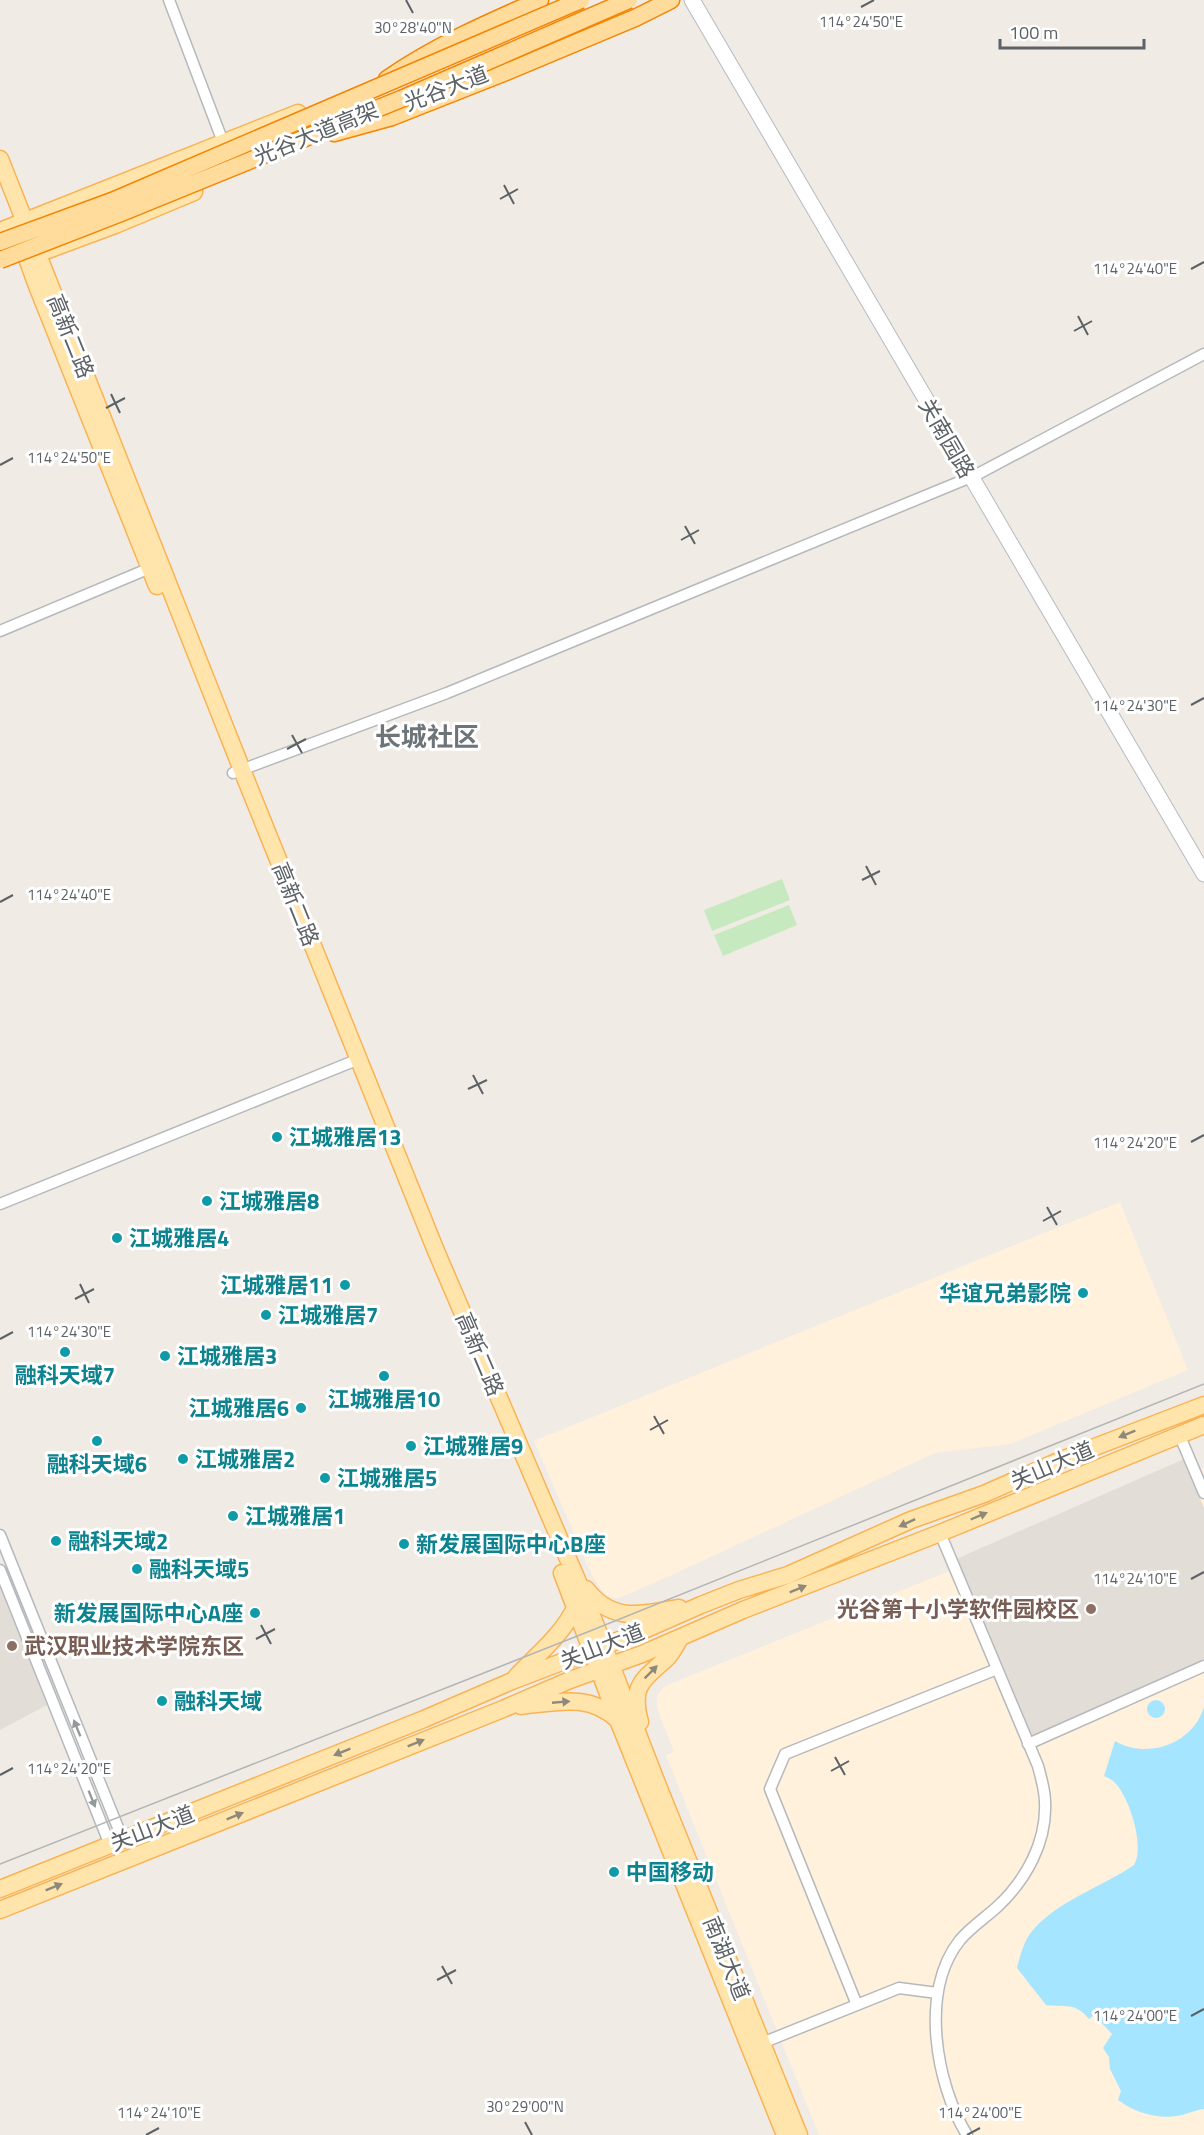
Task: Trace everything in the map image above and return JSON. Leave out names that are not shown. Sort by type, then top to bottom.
[{"type":"highway","points":[[383,81],[419,57],[478,27],[540,0]]},
{"type":"highway","name":"光谷大道高架","points":[[0,242],[112,201],[581,0]]},
{"type":"highway","name":"光谷大道高架","points":[[0,260],[390,103],[628,0]]},
{"type":"highway","points":[[334,133],[392,117],[635,18],[671,0]]},
{"type":"main road","name":"光谷大道","points":[[14,226],[223,142],[591,0]]},
{"type":"main road","name":"光谷大道","points":[[0,268],[83,238],[334,133],[518,60],[657,0]]},
{"type":"main road","name":"关南园路","points":[[692,0],[1204,874]]},
{"type":"main road","name":"关南园路","points":[[702,0],[973,477],[1204,861]]},
{"type":"main road","name":"高新二路","points":[[0,159],[14,226]]},
{"type":"main road","name":"高新二路","points":[[0,186],[14,226],[50,284],[237,772],[353,1060],[574,1574],[598,1648]]},
{"type":"main road","points":[[50,284],[54,257],[70,244],[83,238]]},
{"type":"main road","name":"高新二路","points":[[32,255],[150,568],[237,772]]},
{"type":"main road","name":"高新二路","points":[[353,1060],[391,1169],[559,1563],[575,1608],[598,1648]]},
{"type":"main road","name":"关山大道","points":[[0,1889],[701,1605],[799,1571],[911,1520],[984,1494],[1061,1460],[1204,1405]]},
{"type":"main road","name":"关山大道","points":[[0,1910],[1204,1425]]},
{"type":"main road","points":[[574,1574],[595,1601],[614,1612],[641,1614],[701,1605]]},
{"type":"main road","points":[[512,1681],[559,1632],[575,1608]]},
{"type":"main road","points":[[658,1786],[638,1714],[637,1694],[641,1683],[653,1669],[669,1657],[680,1638]]},
{"type":"main road","name":"南湖大道","points":[[598,1648],[658,1786],[799,2135]]},
{"type":"main road","name":"南湖大道","points":[[605,1667],[618,1720],[785,2135]]},
{"type":"main road","points":[[503,1709],[569,1701],[587,1702],[606,1708],[618,1720]]},
{"type":"street","points":[[169,0],[223,142]]},
{"type":"street","points":[[237,772],[447,693],[973,477],[1204,354]]},
{"type":"street","points":[[0,631],[150,568]]},
{"type":"street","points":[[0,1204],[353,1060]]},
{"type":"street","points":[[1179,1434],[1204,1493]]},
{"type":"street","points":[[940,1533],[1038,1766],[1045,1800],[1045,1818],[1039,1846],[1019,1883],[960,1941],[949,1957],[937,1993],[937,2028],[942,2072],[952,2106],[967,2135]]},
{"type":"street","points":[[0,1535],[117,1843]]},
{"type":"street","points":[[0,1570],[117,1843]]},
{"type":"street","points":[[1028,1744],[1204,1666]]},
{"type":"street","points":[[857,2005],[770,1789],[785,1754],[997,1669]]},
{"type":"street","points":[[762,2043],[899,1988],[937,1993]]},
{"type":"shaded area","points":[[1120,1202],[1188,1370],[1010,1444],[935,1453],[619,1598],[610,1598],[603,1592],[592,1575],[534,1441]]},
{"type":"shaded area","name":"光谷第十小学软件园校区","points":[[1184,1459],[1204,1508],[1204,1659],[1031,1736],[956,1559]]},
{"type":"shaded area","points":[[1204,1468],[1204,2135],[819,2135],[666,1755],[674,1752],[657,1708],[657,1695],[665,1686]]},
{"type":"shaded area","name":"武汉职业技术学院东区","points":[[0,1586],[47,1705],[0,1730]]},
{"type":"green space","points":[[782,879],[790,900],[712,931],[704,910]]},
{"type":"green space","points":[[789,905],[797,925],[723,956],[714,935]]},
{"type":"water","points":[[1152,1700],[1160,1700],[1165,1705],[1163,1716],[1152,1718],[1147,1713],[1147,1705]]},
{"type":"water","points":[[1204,1707],[1204,2109],[1168,2117],[1138,2111],[1118,2100],[1121,2091],[1110,2069],[1109,2057],[1103,2048],[1112,2034],[1094,2015],[1089,2019],[1074,2007],[1046,2005],[1017,1968],[1027,1938],[1043,1919],[1068,1902],[1134,1865],[1138,1847],[1131,1811],[1116,1784],[1104,1776],[1115,1741],[1128,1747],[1141,1749],[1167,1745],[1190,1731]]},
{"type":"tram line","points":[[0,1864],[585,1633],[1204,1384]]},
{"type":"place","name":"江城雅居13","points":[[277,1137]]},
{"type":"place","name":"江城雅居8","points":[[207,1201]]},
{"type":"place","name":"江城雅居4","points":[[117,1238]]},
{"type":"place","name":"江城雅居11","points":[[345,1285]]},
{"type":"place","name":"华谊兄弟影院","points":[[1083,1293]]},
{"type":"place","name":"江城雅居7","points":[[266,1315]]},
{"type":"place","name":"融科天域7","points":[[65,1352]]},
{"type":"place","name":"江城雅居3","points":[[165,1356]]},
{"type":"place","name":"江城雅居10","points":[[384,1376]]},
{"type":"place","name":"江城雅居6","points":[[301,1408]]},
{"type":"place","name":"融科天域6","points":[[97,1441]]},
{"type":"place","name":"江城雅居9","points":[[411,1446]]},
{"type":"place","name":"江城雅居2","points":[[183,1459]]},
{"type":"place","name":"江城雅居5","points":[[325,1478]]},
{"type":"place","name":"江城雅居1","points":[[233,1516]]},
{"type":"place","name":"融科天域2","points":[[56,1541]]},
{"type":"place","name":"新发展国际中心B座","points":[[404,1544]]},
{"type":"place","name":"融科天域5","points":[[137,1569]]},
{"type":"place","name":"光谷第十小学软件园校区","points":[[1091,1609]]},
{"type":"place","name":"新发展国际中心A座","points":[[255,1613]]},
{"type":"place","name":"武汉职业技术学院东区","points":[[12,1646]]},
{"type":"place","name":"融科天域","points":[[162,1701]]},
{"type":"place","name":"中国移动","points":[[614,1872]]},
{"type":"district","name":"长城社区","points":[[427,737]]}]
